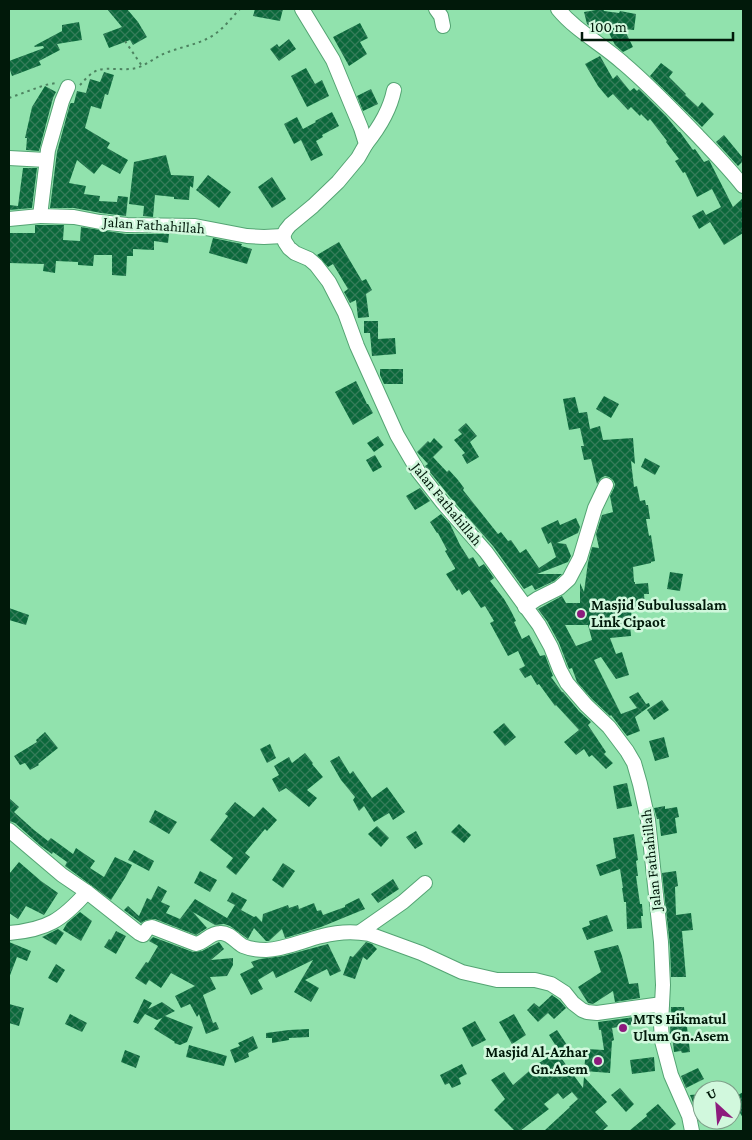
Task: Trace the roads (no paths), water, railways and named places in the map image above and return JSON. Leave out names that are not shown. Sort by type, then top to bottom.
[{"type":"street","points":[[302,9],[333,60],[366,144]]},
{"type":"street","points":[[436,9],[441,16],[443,26]]},
{"type":"street","points":[[558,9],[566,19],[621,61],[741,179]]},
{"type":"street","points":[[40,216],[46,160],[51,136],[68,87]]},
{"type":"street","points":[[283,236],[290,225],[338,182],[358,158],[389,109],[394,90]]},
{"type":"street","points":[[9,158],[46,160]]},
{"type":"street","name":"Jalan Fathahillah","points":[[9,219],[40,216],[74,217],[127,225],[195,226],[247,236],[283,236],[289,248],[309,259],[329,282],[345,313],[357,346],[397,435],[418,471],[486,552],[545,636],[567,683],[615,734],[634,763],[645,802],[661,942],[663,985],[662,1041],[670,1075],[686,1108],[692,1131]]},
{"type":"street","points":[[525,607],[559,588],[569,579],[580,558],[595,508],[606,485]]},
{"type":"street","points":[[9,830],[62,876],[87,892],[141,934],[144,934],[148,928],[152,927],[196,944],[214,934],[223,932],[245,947],[266,950],[294,945],[324,935],[360,932],[421,953],[462,972],[497,980],[535,980],[551,984],[565,993],[578,1007],[587,1012],[597,1013],[662,1004]]},
{"type":"street","points":[[360,932],[425,884]]},
{"type":"street","points":[[9,932],[41,928],[53,923],[70,911],[87,892]]},
{"type":"place","name":"Masjid Subulussalam Link Cipaot","points":[[581,614]]},
{"type":"place","name":"MTS Hikmatul Ulum Gn.Asem","points":[[623,1028]]},
{"type":"place","name":"Masjid Al-Azhar Gn.Asem","points":[[598,1061]]}]
